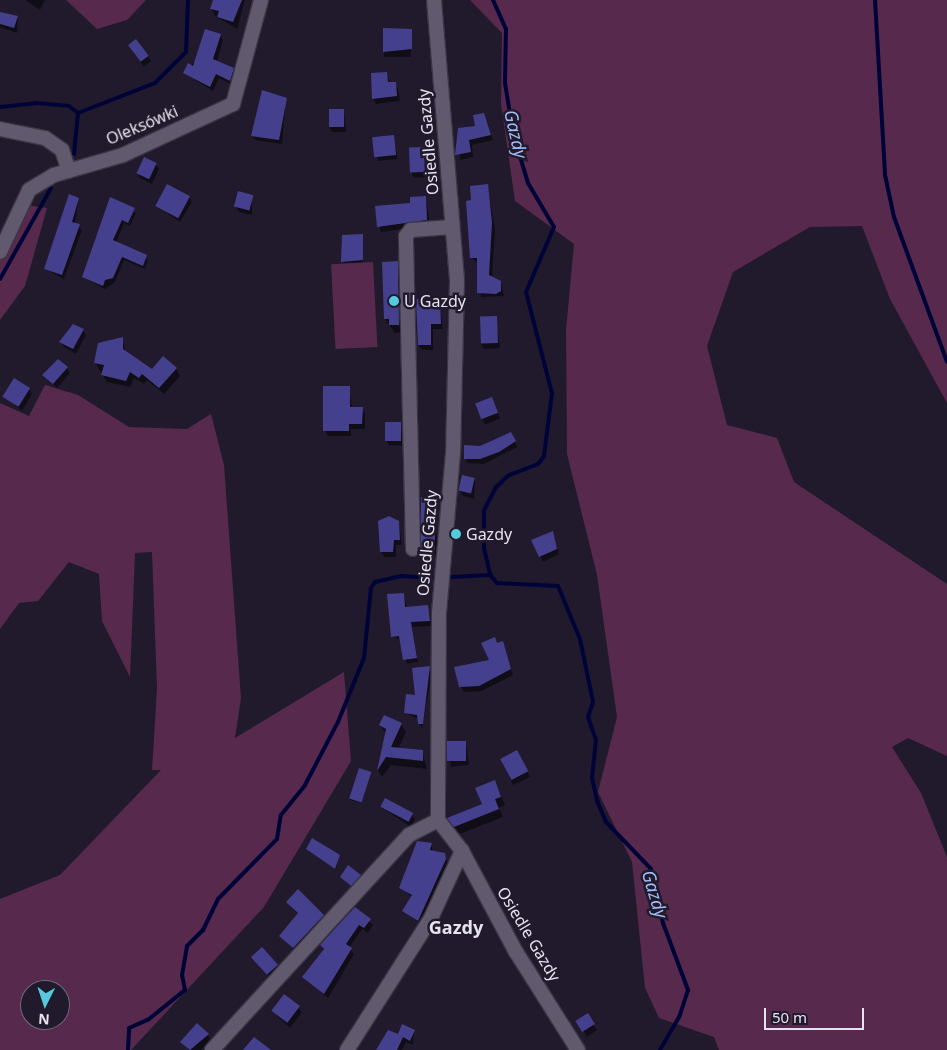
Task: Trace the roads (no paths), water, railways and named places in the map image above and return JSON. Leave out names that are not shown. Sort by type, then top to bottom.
[{"type":"street","name":"Oleksówki","points":[[0,252],[29,190],[69,171],[123,155],[233,104],[261,0]]},
{"type":"street","name":"Osiedle Gazdy","points":[[434,0],[457,281],[453,443],[439,614],[438,820],[462,850],[516,952],[578,1050]]},
{"type":"street","points":[[0,129],[45,138],[62,150],[69,171]]},
{"type":"street","points":[[413,549],[406,236],[411,230],[452,227]]},
{"type":"street","points":[[212,1050],[409,835],[438,820]]},
{"type":"street","points":[[347,1050],[430,918],[462,850]]},
{"type":"waterway","points":[[0,107],[36,103],[69,106],[78,113],[155,83],[186,52],[188,0]]},
{"type":"waterway","name":"Gazdy","points":[[493,0],[506,29],[505,83],[513,133],[528,183],[554,227],[526,292],[552,393],[544,456],[538,464],[509,475],[496,487],[484,511],[484,548],[490,575],[497,583],[558,586],[580,639],[593,702],[588,717],[596,740],[592,778],[598,803],[606,822],[651,869],[663,923],[688,990],[679,1017],[660,1050]]},
{"type":"waterway","points":[[875,0],[885,175],[894,217],[947,362]]},
{"type":"waterway","points":[[74,154],[78,113]]},
{"type":"waterway","points":[[0,279],[51,188]]},
{"type":"waterway","points":[[452,577],[490,575]]},
{"type":"waterway","points":[[128,1050],[129,1028],[149,1019],[185,990],[182,975],[187,946],[203,930],[218,899],[277,839],[281,815],[305,785],[338,722],[364,658],[371,588],[375,582],[402,576],[428,578]]},
{"type":"place","name":"U Gazdy","points":[[394,301]]},
{"type":"place","name":"Gazdy","points":[[456,534]]},
{"type":"district","name":"Gazdy","points":[[456,927]]}]
